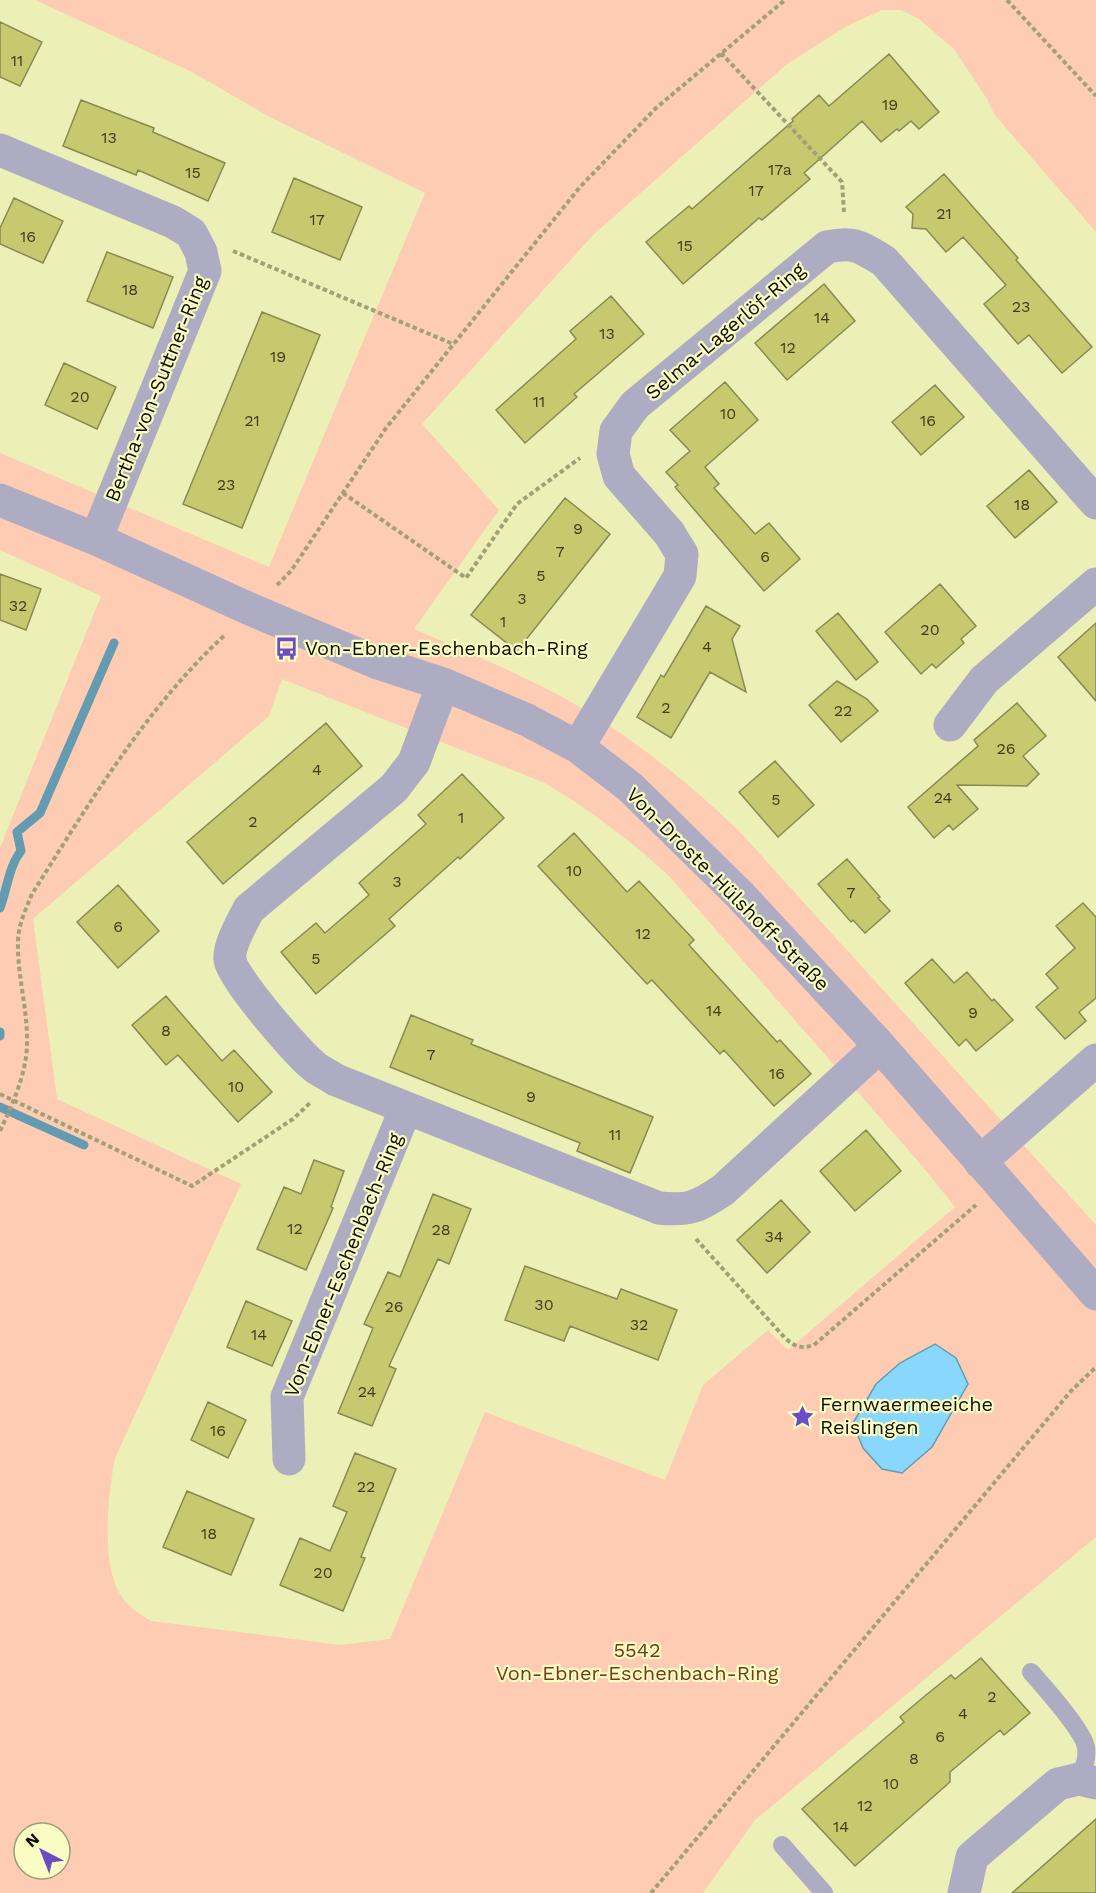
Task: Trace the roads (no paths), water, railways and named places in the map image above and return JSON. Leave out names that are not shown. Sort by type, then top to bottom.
[{"type":"street","name":"Bertha-von-Suttner-Ring","points":[[0,150],[173,222],[191,233],[201,252],[205,271],[96,539]]},
{"type":"street","name":"Selma-Lagerlöf-Ring","points":[[578,747],[680,576],[682,554],[669,533],[619,476],[613,454],[616,431],[635,405],[827,247],[846,243],[865,249],[884,261],[1096,503]]},
{"type":"street","name":"Von-Droste-Hülshoff-Straße","points":[[0,500],[96,539],[252,610],[378,663],[442,684],[527,720],[578,747],[630,787],[740,895],[880,1046],[1096,1294]]},
{"type":"street","points":[[950,724],[984,680],[1096,584]]},
{"type":"street","name":"Von-Ebner-Eschenbach-Ring","points":[[442,684],[414,762],[394,788],[249,909],[235,935],[230,960],[243,985],[296,1048],[316,1068],[336,1080],[658,1208],[679,1210],[700,1206],[723,1191],[880,1046]]},
{"type":"street","points":[[990,1173],[1096,1060]]},
{"type":"street","name":"Von-Ebner-Eschenbach-Ring","points":[[289,1459],[287,1397],[406,1108]]},
{"type":"street","points":[[964,1893],[972,1857],[1058,1784],[1088,1781]]},
{"type":"lane","points":[[1031,1672],[1086,1746],[1088,1781]]},
{"type":"lane","points":[[782,1845],[824,1893]]},
{"type":"water","points":[[935,1344],[956,1358],[968,1384],[932,1447],[902,1473],[882,1469],[863,1448],[853,1423],[876,1384],[900,1363]]},
{"type":"waterway","points":[[0,908],[11,871],[21,851],[17,832],[40,813],[114,643]]},
{"type":"waterway","points":[[0,1107],[84,1145]]},
{"type":"place","name":"Von-Ebner-Eschenbach-Ring","points":[[287,648]]},
{"type":"place","name":"Fernwaermeeiche Reislingen","points":[[802,1416]]},
{"type":"park label","name":"5542 Von-Ebner-Eschenbach-Ring","points":[[637,1662]]}]
